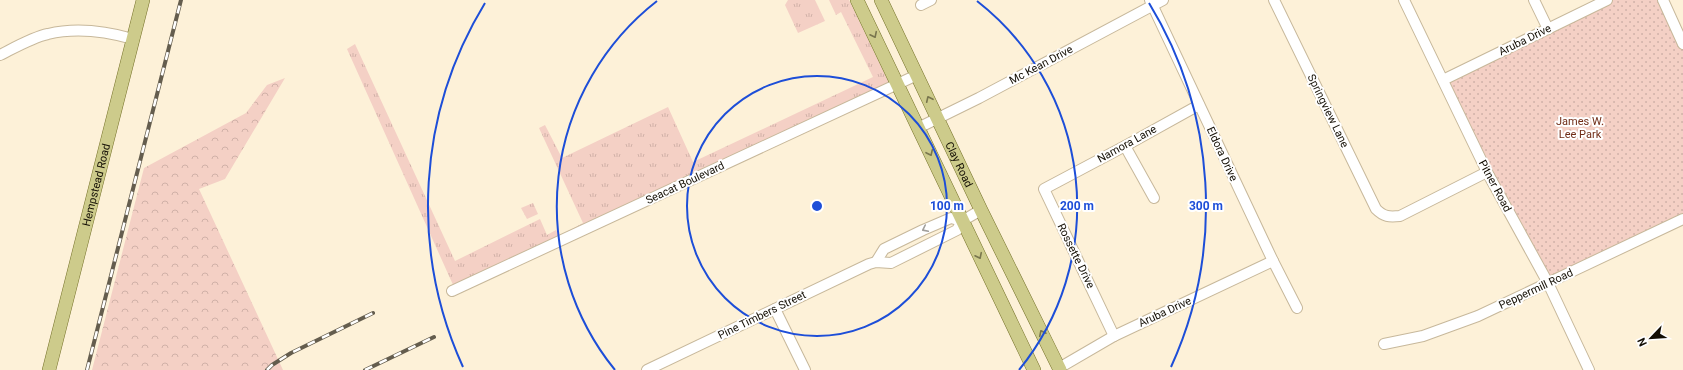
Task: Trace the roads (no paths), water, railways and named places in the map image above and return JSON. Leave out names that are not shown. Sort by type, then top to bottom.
[{"type":"main road","name":"Hempstead Road","points":[[49,370],[143,0]]},
{"type":"main road","name":"Clay Road","points":[[857,0],[1034,370]]},
{"type":"main road","name":"Clay Road","points":[[881,0],[981,210],[1060,369]]},
{"type":"street","points":[[921,5],[931,0]]},
{"type":"street","name":"Mc Kean Drive","points":[[918,128],[1069,50],[1151,2],[1162,0]]},
{"type":"street","name":"Springview Lane","points":[[1274,0],[1376,209],[1383,216],[1400,216],[1487,172]]},
{"type":"street","name":"Pitner Road","points":[[1404,0],[1487,172],[1548,283],[1589,370]]},
{"type":"street","points":[[1534,0],[1548,29]]},
{"type":"street","name":"Aruba Drive","points":[[1443,80],[1607,0]]},
{"type":"street","points":[[1663,0],[1683,44]]},
{"type":"street","name":"Eldora Drive","points":[[1151,2],[1273,261],[1297,308]]},
{"type":"street","points":[[0,55],[47,34],[77,30],[103,32],[133,39]]},
{"type":"street","name":"Seacat Boulevard","points":[[452,291],[917,75]]},
{"type":"street","name":"Namora Lane","points":[[1056,182],[1199,105]]},
{"type":"street","points":[[1125,146],[1154,198]]},
{"type":"street","name":"Rossette Drive","points":[[1056,182],[1044,189],[1114,336]]},
{"type":"street","name":"Pine Timbers Street","points":[[647,370],[876,262],[891,263],[957,230],[962,221],[981,210]]},
{"type":"street","name":"Pine Timbers Street","points":[[876,262],[884,250],[923,230],[951,218],[962,221]]},
{"type":"street","name":"Peppermill Road","points":[[1384,344],[1423,336],[1478,316],[1683,219]]},
{"type":"street","name":"Aruba Drive","points":[[1060,369],[1114,336],[1273,261]]},
{"type":"street","points":[[775,309],[804,370]]},
{"type":"railway","points":[[87,370],[181,0]]},
{"type":"railway","points":[[267,370],[291,353],[373,313]]},
{"type":"railway","points":[[365,370],[434,337]]},
{"type":"park label","name":"James W. Lee Park","points":[[1580,127]]}]
